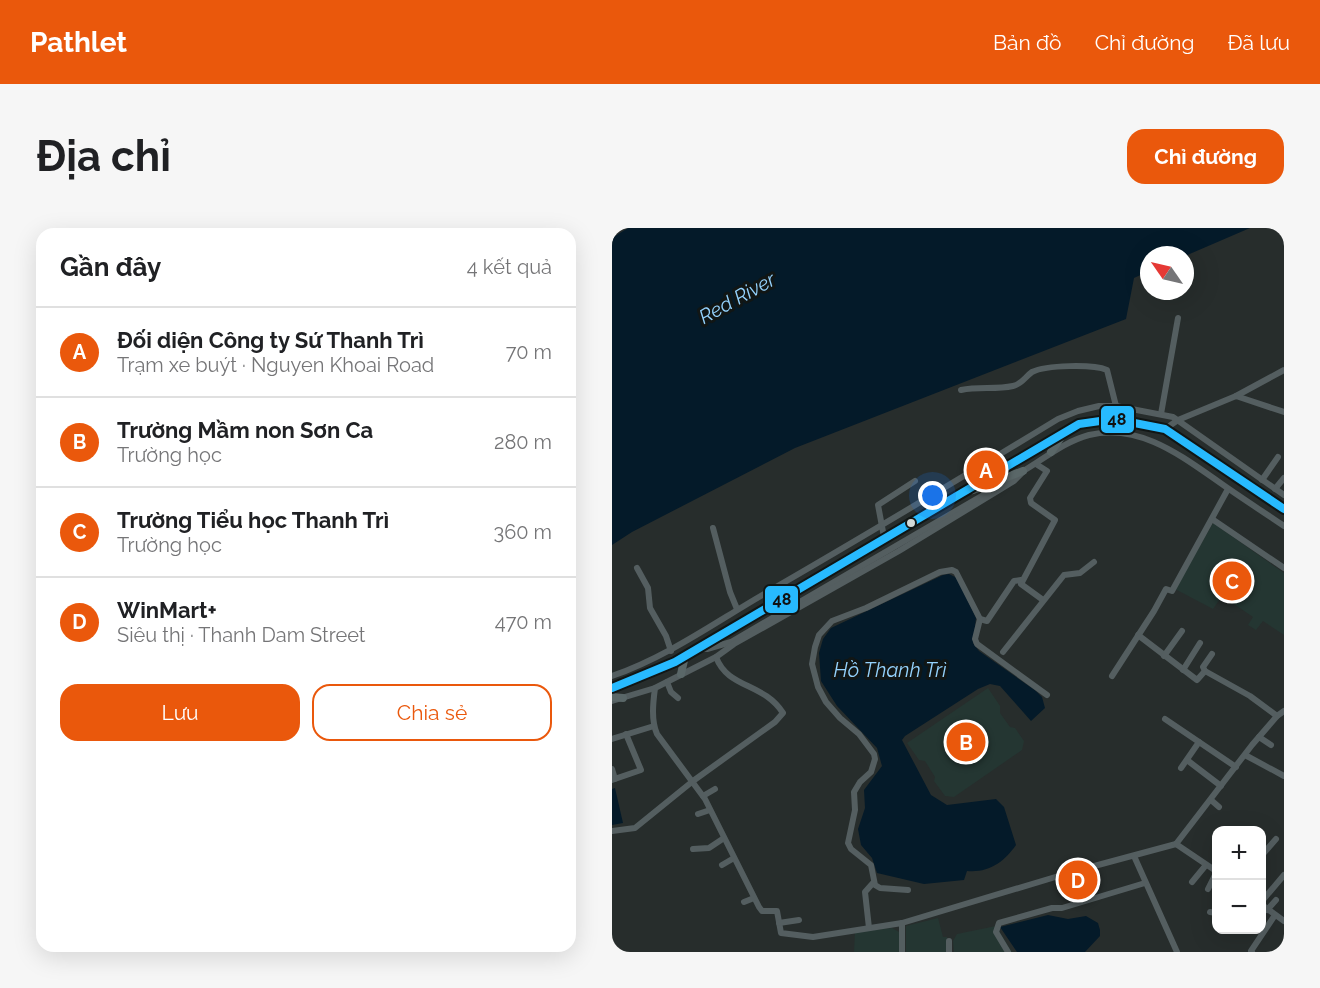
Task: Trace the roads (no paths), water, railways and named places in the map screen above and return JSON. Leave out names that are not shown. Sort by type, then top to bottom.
[{"type":"main road","points":[[612,688],[651,673],[685,656],[1079,424],[1114,419],[1165,429],[1284,509]]},
{"type":"main road","points":[[1051,453],[1066,430]]},
{"type":"main road","points":[[954,496],[1023,471]]},
{"type":"main road","points":[[681,674],[685,656]]},
{"type":"main road","points":[[612,699],[623,698]]},
{"type":"street","points":[[1161,414],[1178,318]]},
{"type":"street","points":[[961,390],[1013,386],[1035,371],[1047,369],[1076,365],[1101,367],[1107,370],[1116,406],[1114,419]]},
{"type":"street","points":[[1165,429],[1178,420],[1236,396],[1284,370]]},
{"type":"street","points":[[1236,396],[1284,412]]},
{"type":"street","points":[[612,675],[671,651],[737,609],[881,526],[1058,419],[1078,411],[1099,406],[1116,406],[1161,414],[1178,420],[1284,495]]},
{"type":"street","points":[[623,698],[655,688],[716,657],[732,643],[955,518],[1014,481],[1023,471],[1051,453],[1090,435],[1131,434],[1151,439],[1175,452],[1284,526]]},
{"type":"street","points":[[1262,480],[1278,457]]},
{"type":"street","points":[[1036,464],[1047,471],[1030,498],[1031,503],[1055,520],[1021,580],[1023,586],[1043,600]]},
{"type":"street","points":[[1275,489],[1284,477]]},
{"type":"street","points":[[884,537],[878,505],[915,481]]},
{"type":"street","points":[[1112,676],[1166,589],[1172,591],[1228,489]]},
{"type":"street","points":[[1212,519],[1284,568]]},
{"type":"street","points":[[713,528],[730,592],[737,609]]},
{"type":"street","points":[[1004,652],[1064,575],[1080,573],[1094,562]]},
{"type":"street","points":[[637,568],[648,588],[650,608],[666,636],[671,651]]},
{"type":"street","points":[[869,928],[865,892],[873,883],[872,865],[851,849],[848,843],[855,810],[854,792],[860,782],[871,772],[875,759],[874,754],[859,734],[833,710],[818,687],[812,664],[819,635],[832,621],[866,608],[947,570],[956,572],[980,619],[975,639],[977,644],[1047,695]]},
{"type":"street","points":[[980,619],[987,621],[1014,581],[1021,580]]},
{"type":"street","points":[[1164,656],[1182,631]]},
{"type":"street","points":[[1138,635],[1197,680],[1205,671]]},
{"type":"street","points":[[697,648],[732,643]]},
{"type":"street","points":[[1183,670],[1200,643]]},
{"type":"street","points":[[1212,654],[1203,667],[1205,671],[1250,696],[1277,716]]},
{"type":"street","points":[[612,831],[635,828],[693,780],[776,722],[783,713],[776,702],[766,694],[728,676],[720,668],[716,657]]},
{"type":"street","points":[[667,682],[671,693],[678,698]]},
{"type":"street","points":[[655,688],[654,726],[666,748],[693,780],[703,796],[762,911],[777,911],[781,933],[813,936],[902,923],[1176,844],[1245,754],[1277,716],[1284,711]]},
{"type":"street","points":[[1165,719],[1236,767]]},
{"type":"street","points":[[612,740],[654,726]]},
{"type":"street","points":[[612,769],[614,780],[641,770],[626,734]]},
{"type":"street","points":[[1259,737],[1271,745]]},
{"type":"street","points":[[1181,768],[1199,742]]},
{"type":"street","points":[[1245,754],[1284,776]]},
{"type":"street","points":[[1187,760],[1221,786]]},
{"type":"street","points":[[703,796],[715,789]]},
{"type":"street","points":[[1211,800],[1219,807]]},
{"type":"street","points":[[698,814],[710,810]]},
{"type":"street","points":[[693,849],[709,848],[724,837]]},
{"type":"street","points":[[1266,850],[1276,839]]},
{"type":"street","points":[[1176,844],[1212,869]]},
{"type":"street","points":[[1134,856],[1177,952]]},
{"type":"street","points":[[722,865],[735,858]]},
{"type":"street","points":[[1192,882],[1206,865]]},
{"type":"street","points":[[1266,903],[1284,875]]},
{"type":"street","points":[[1208,889],[1212,880]]},
{"type":"street","points":[[873,883],[880,888],[908,890]]},
{"type":"street","points":[[1008,952],[996,932],[999,923],[1052,908],[1062,908],[1145,883]]},
{"type":"street","points":[[744,902],[754,898]]},
{"type":"street","points":[[1266,905],[1276,900]]},
{"type":"street","points":[[1252,952],[1281,917],[1266,907]]},
{"type":"street","points":[[779,923],[799,920]]},
{"type":"street","points":[[902,923],[903,952]]},
{"type":"street","points":[[949,940],[949,952]]},
{"type":"water","name":"Red River","points":[[628,228],[1250,228],[1194,252],[1194,246],[1140,246],[1140,275],[1134,278],[1126,319],[795,448],[632,532],[612,545],[612,238]]},
{"type":"water","name":"Hồ Thanh Trì","points":[[949,574],[957,578],[976,618],[973,643],[979,651],[1036,691],[1042,697],[1045,708],[1031,721],[1000,686],[990,684],[978,689],[902,740],[931,795],[947,805],[996,799],[1004,807],[1016,845],[995,865],[982,870],[967,871],[964,880],[924,884],[877,873],[872,858],[861,845],[858,829],[865,808],[864,790],[882,766],[877,748],[837,706],[821,681],[819,653],[823,639],[831,628]]},
{"type":"water","points":[[615,788],[623,823],[612,825],[612,789]]},
{"type":"water","points":[[1048,915],[1068,919],[1086,916],[1098,923],[1100,936],[1085,952],[1017,952],[1000,927]]},
{"type":"place","name":"Đối diện Công ty Sứ Thanh Trì","points":[[986,470]]},
{"type":"place","name":"Trường Tiểu học Thanh Trì","points":[[1232,581]]},
{"type":"place","name":"Trường Mầm non Sơn Ca","points":[[966,742]]},
{"type":"place","name":"WinMart+","points":[[1078,880]]}]
